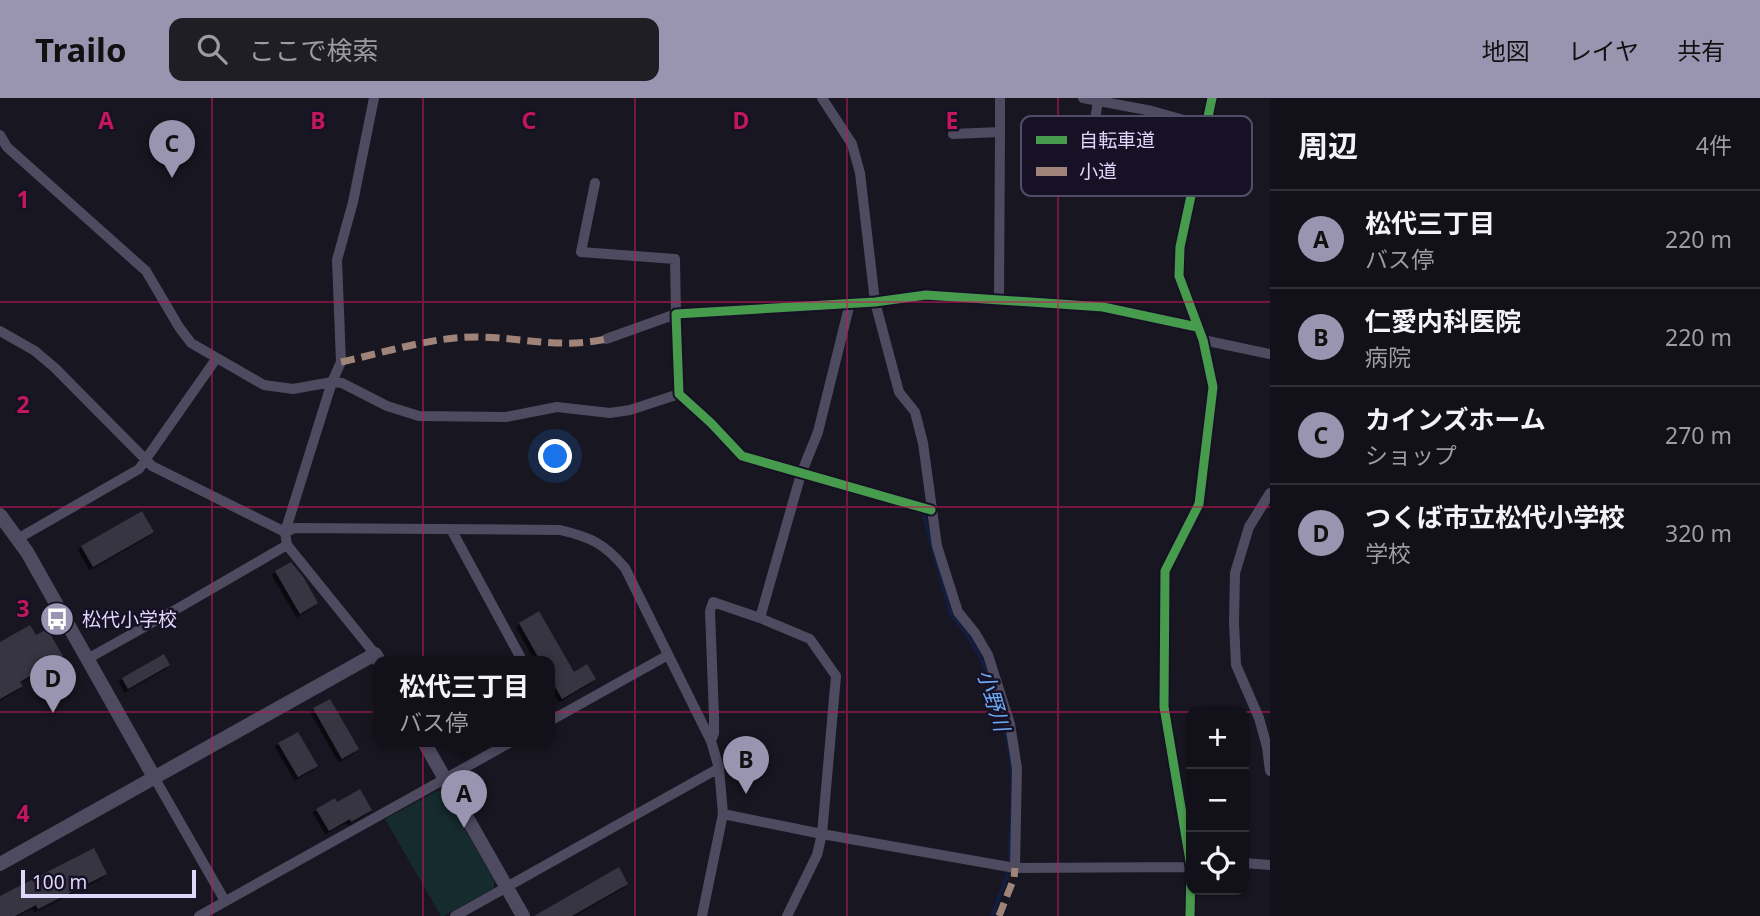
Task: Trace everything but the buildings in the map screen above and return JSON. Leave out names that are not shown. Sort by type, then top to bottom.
[{"type":"street","points":[[374,98],[353,202],[337,260],[341,362],[332,382],[285,532],[287,545],[375,656]]},
{"type":"street","points":[[822,98],[852,144],[860,173],[875,302],[899,391],[915,412],[923,443],[937,547],[958,612],[988,655],[1010,724],[1017,768],[1015,868]]},
{"type":"street","points":[[999,299],[1000,98]]},
{"type":"street","points":[[1083,98],[1170,116]]},
{"type":"street","points":[[1208,116],[1212,98]]},
{"type":"street","points":[[1096,116],[1098,101]]},
{"type":"street","points":[[953,134],[1000,132]]},
{"type":"street","points":[[0,135],[7,148],[146,271],[178,327],[191,343],[264,385],[293,389],[332,382],[342,383],[387,406],[419,416],[506,416],[557,407],[610,413],[630,410],[679,394]]},
{"type":"street","points":[[595,183],[581,252],[675,259],[679,394],[742,456],[931,510]]},
{"type":"street","points":[[1186,837],[1164,707],[1165,571],[1199,503],[1213,387],[1203,340],[1179,276],[1180,247],[1191,196]]},
{"type":"street","points":[[606,339],[676,314],[875,302],[926,295],[1103,307],[1198,327]]},
{"type":"street","points":[[761,618],[801,474],[818,432],[850,303]]},
{"type":"street","points":[[0,331],[35,351],[55,368],[152,466],[285,532],[295,528],[559,530],[595,540],[610,550],[625,568],[711,741],[719,768],[723,814],[702,916]]},
{"type":"street","points":[[1203,340],[1270,354]]},
{"type":"street","points":[[19,538],[139,469],[216,359]]},
{"type":"street","points":[[1270,493],[1249,527],[1235,573],[1234,623],[1236,665],[1259,718],[1270,771]]},
{"type":"street","points":[[0,515],[19,538],[89,658],[225,901]]},
{"type":"street","points":[[452,531],[520,656]]},
{"type":"street","points":[[89,658],[287,545]]},
{"type":"street","points":[[711,741],[714,733],[710,611],[713,602],[761,618],[810,639],[836,676],[822,834],[817,855],[787,916]]},
{"type":"street","points":[[555,714],[668,655]]},
{"type":"street","points":[[0,864],[154,777],[373,660]]},
{"type":"street","points":[[427,747],[523,916]]},
{"type":"street","points":[[199,916],[502,747]]},
{"type":"street","points":[[455,916],[719,768]]},
{"type":"street","points":[[723,814],[1015,868],[1186,867]]},
{"type":"street","points":[[1249,863],[1270,865]]},
{"type":"street","points":[[1190,895],[1190,916]]},
{"type":"green space","points":[[437,791],[443,791],[494,880],[494,888],[444,916],[441,916],[385,819]]},
{"type":"waterway","name":"小野川","points":[[923,513],[951,615],[963,629],[983,664],[998,702],[1008,741],[1012,771],[1009,858]]},
{"type":"waterway","name":"小野川","points":[[992,916],[1008,873]]},
{"type":"marked path","points":[[341,362],[428,342],[463,337],[558,343],[606,339]]},
{"type":"marked path","points":[[999,916],[1014,878],[1015,868]]},
{"type":"cycle path","points":[[1208,116],[1212,98]]},
{"type":"cycle path","points":[[1190,916],[1191,867],[1164,707],[1165,571],[1199,504],[1213,387],[1203,340],[1179,276],[1180,247],[1191,196]]},
{"type":"cycle path","points":[[931,510],[742,456],[679,394],[676,314],[875,302],[926,295],[1103,307],[1197,327]]},
{"type":"place","name":"カインズホーム","points":[[172,178]]},
{"type":"place","name":"松代小学校","points":[[57,619]]},
{"type":"place","name":"つくば市立松代小学校","points":[[53,713]]},
{"type":"place","name":"仁愛内科医院","points":[[746,794]]},
{"type":"place","name":"松代三丁目","points":[[464,828]]}]
